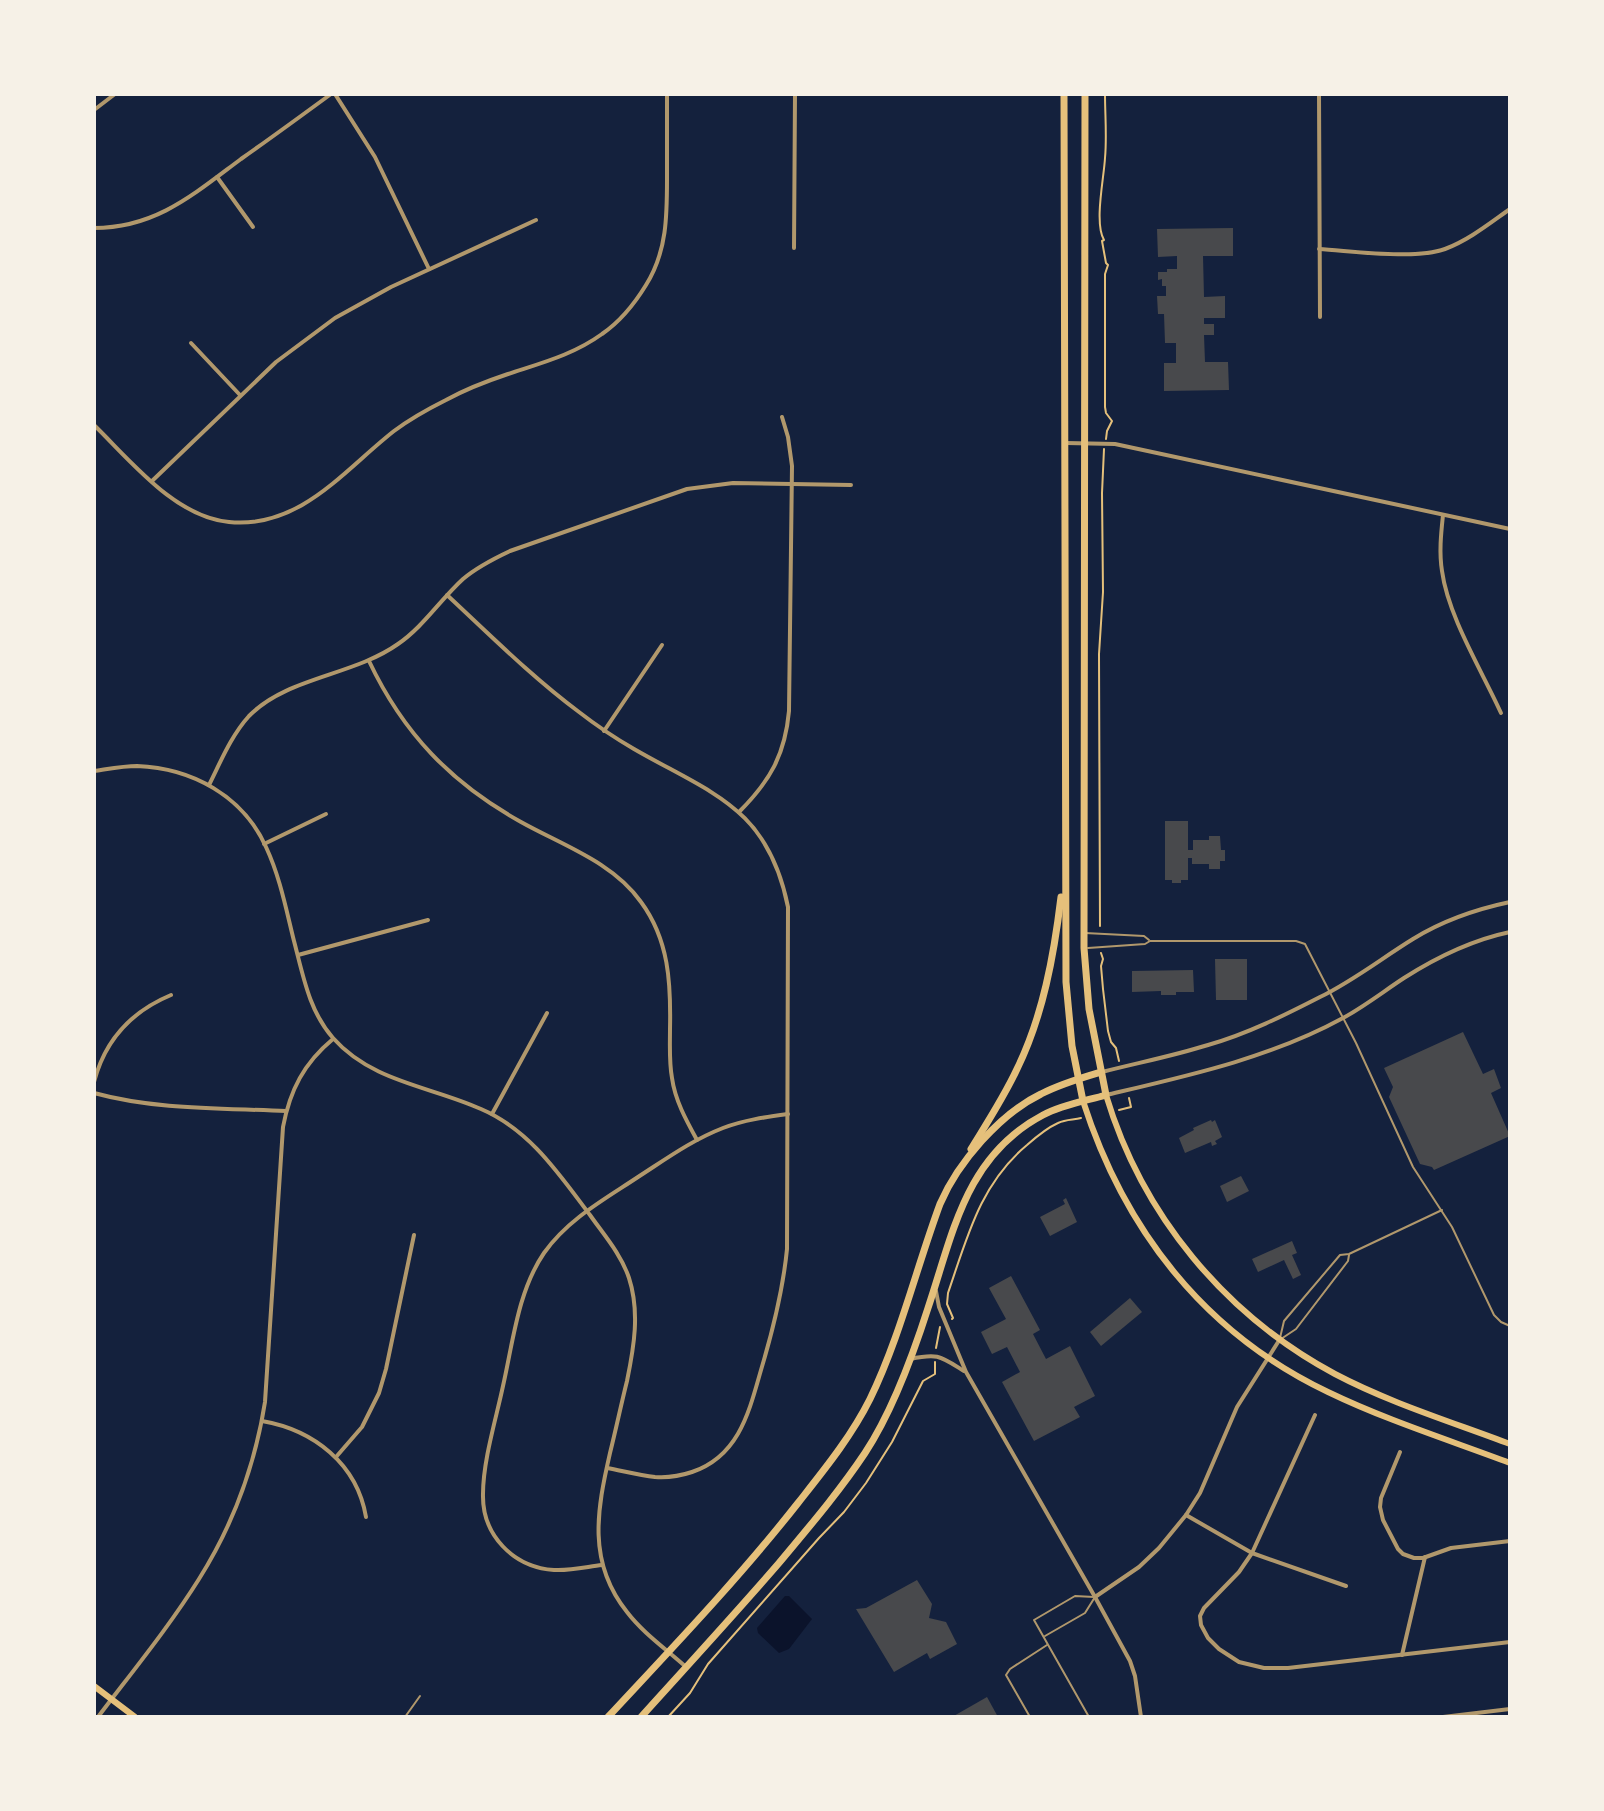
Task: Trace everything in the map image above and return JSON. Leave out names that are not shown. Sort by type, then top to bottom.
[{"type":"highway","points":[[1064,94],[1065,867],[1068,1011],[1083,1101]]},
{"type":"highway","points":[[641,1717],[757,1589],[841,1488],[867,1450],[909,1359],[950,1235],[977,1178],[1011,1137],[1042,1115],[1106,1095],[1089,1009],[1084,948],[1085,94]]},
{"type":"highway","points":[[608,1717],[764,1545],[820,1476],[870,1400],[948,1186],[1007,1090],[1037,1018],[1057,934],[1065,867]]},
{"type":"highway","points":[[958,1171],[986,1137],[1021,1107],[1039,1095],[1101,1072]]},
{"type":"main road","points":[[1106,1095],[1137,1174],[1171,1230],[1195,1261],[1243,1310],[1280,1339],[1336,1374],[1510,1444]]},
{"type":"main road","points":[[1083,1101],[1106,1164],[1123,1199],[1159,1254],[1220,1320],[1298,1377],[1356,1405],[1510,1463]]},
{"type":"main road","points":[[94,1686],[135,1717]]},
{"type":"street","points":[[94,110],[115,94]]},
{"type":"street","points":[[94,228],[125,226],[178,205],[333,94],[382,169],[429,269]]},
{"type":"street","points":[[94,425],[185,508],[214,520],[245,523],[276,517],[301,507],[417,415],[478,385],[565,355],[603,334],[630,309],[648,283],[661,252],[667,220],[667,94]]},
{"type":"street","points":[[794,248],[795,94]]},
{"type":"street","points":[[1319,94],[1320,317]]},
{"type":"street","points":[[217,177],[253,227]]},
{"type":"street","points":[[1319,249],[1425,254],[1463,240],[1510,209]]},
{"type":"street","points":[[152,481],[276,362],[335,318],[363,301],[536,220]]},
{"type":"street","points":[[191,343],[240,395]]},
{"type":"street","points":[[739,812],[771,774],[783,746],[789,711],[792,457],[782,417]]},
{"type":"street","points":[[1065,443],[1115,444],[1510,529]]},
{"type":"street","points":[[209,785],[238,731],[259,708],[292,689],[369,661],[402,642],[473,571],[510,551],[678,492],[710,485],[851,485]]},
{"type":"street","points":[[1443,515],[1440,553],[1446,591],[1501,713]]},
{"type":"street","points":[[447,595],[560,698],[604,731],[710,790],[739,812],[770,853],[788,907],[788,1222],[785,1270],[772,1333],[744,1425],[728,1450],[696,1471],[657,1477],[607,1468]]},
{"type":"street","points":[[604,731],[662,645]]},
{"type":"street","points":[[369,661],[387,697],[410,731],[446,770],[495,807],[601,865],[640,900],[652,918],[665,951],[671,992],[672,1081],[679,1105],[697,1140]]},
{"type":"street","points":[[94,771],[122,767],[178,772],[219,791],[244,813],[264,844],[282,893],[310,1001],[333,1039],[359,1062],[380,1073],[463,1102],[508,1124],[537,1148],[587,1211],[622,1262],[631,1286],[635,1311],[633,1351],[598,1514],[598,1536],[609,1583],[628,1614],[686,1667]]},
{"type":"street","points":[[264,844],[326,814]]},
{"type":"street","points":[[1101,1072],[1210,1045],[1245,1032],[1330,992],[1426,932],[1510,902]]},
{"type":"street","points":[[298,955],[428,920]]},
{"type":"street","points":[[1106,1095],[1194,1074],[1309,1035],[1344,1018],[1446,954],[1482,939],[1510,932]]},
{"type":"street","points":[[94,1082],[100,1060],[121,1029],[149,1006],[171,995]]},
{"type":"street","points":[[492,1114],[547,1013]]},
{"type":"street","points":[[98,1717],[201,1577],[222,1539],[244,1487],[262,1421],[280,1151],[286,1111],[301,1074],[315,1055],[333,1039]]},
{"type":"street","points":[[94,1093],[155,1105],[286,1111]]},
{"type":"street","points":[[603,1565],[557,1570],[527,1565],[506,1550],[486,1517],[482,1497],[490,1443],[520,1307],[530,1281],[557,1238],[587,1211],[697,1140],[746,1120],[788,1114]]},
{"type":"street","points":[[336,1457],[362,1427],[379,1393],[414,1235]]},
{"type":"street","points":[[935,1284],[939,1307],[966,1372],[1130,1661],[1141,1717]]},
{"type":"street","points":[[1095,1597],[1139,1567],[1186,1515],[1200,1493],[1237,1407],[1280,1339]]},
{"type":"street","points":[[909,1359],[935,1355],[966,1372]]},
{"type":"street","points":[[1315,1415],[1252,1553],[1200,1616],[1202,1629],[1208,1638],[1230,1657],[1252,1666],[1288,1668],[1510,1642]]},
{"type":"street","points":[[262,1421],[294,1430],[319,1443],[336,1457],[353,1478],[366,1517]]},
{"type":"street","points":[[1400,1452],[1381,1498],[1382,1516],[1403,1554],[1414,1558],[1425,1557],[1451,1548],[1510,1541]]},
{"type":"street","points":[[1186,1515],[1252,1553],[1346,1586]]},
{"type":"street","points":[[1402,1655],[1425,1557]]},
{"type":"street","points":[[1443,1717],[1510,1709]]},
{"type":"lane","points":[[1084,933],[1144,936],[1150,941]]},
{"type":"lane","points":[[1084,948],[1145,944],[1150,941],[1300,941],[1310,953],[1344,1018],[1413,1167],[1442,1210],[1494,1315],[1510,1326]]},
{"type":"lane","points":[[1280,1339],[1284,1321],[1340,1255],[1349,1254],[1442,1210]]},
{"type":"lane","points":[[1280,1339],[1296,1329],[1348,1261],[1349,1254]]},
{"type":"lane","points":[[1044,1637],[1085,1613],[1095,1597],[1075,1596],[1034,1620],[1089,1717]]},
{"type":"lane","points":[[1030,1717],[1006,1675],[1010,1669],[1048,1645]]},
{"type":"lane","points":[[405,1717],[420,1696]]},
{"type":"path","points":[[1105,94],[1100,231],[1108,265],[1105,272],[1105,409],[1112,423],[1107,431]]},
{"type":"path","points":[[1100,922],[1099,654],[1103,592],[1103,455]]},
{"type":"path","points":[[1101,958],[1108,1031],[1120,1067]]},
{"type":"path","points":[[1111,1111],[1131,1107],[1127,1090]]},
{"type":"path","points":[[950,1320],[953,1318],[947,1304],[948,1293],[974,1217],[994,1180],[1020,1151],[1047,1130],[1061,1122],[1088,1116]]},
{"type":"path","points":[[936,1349],[939,1330],[943,1325]]},
{"type":"path","points":[[668,1717],[690,1693],[708,1664],[854,1500],[892,1442],[923,1381],[935,1374],[935,1365]]},
{"type":"water","points":[[785,1596],[789,1596],[812,1619],[789,1649],[779,1653],[758,1633],[757,1628]]},
{"type":"building","points":[[1233,228],[1233,256],[1203,256],[1204,297],[1225,296],[1225,318],[1204,318],[1204,324],[1214,324],[1214,335],[1204,335],[1205,362],[1228,362],[1229,390],[1164,391],[1164,363],[1176,363],[1176,343],[1165,343],[1164,314],[1158,314],[1157,296],[1166,296],[1166,286],[1162,286],[1162,279],[1158,280],[1158,272],[1177,269],[1177,256],[1158,257],[1157,229]]},
{"type":"building","points":[[1165,821],[1188,821],[1188,850],[1193,850],[1193,840],[1220,836],[1225,861],[1220,861],[1220,869],[1209,869],[1209,864],[1192,864],[1192,858],[1188,858],[1188,880],[1172,883],[1172,880],[1165,880]]},
{"type":"building","points":[[1215,959],[1247,959],[1247,1000],[1216,1000]]},
{"type":"building","points":[[1193,970],[1194,992],[1161,995],[1161,991],[1132,992],[1132,971]]},
{"type":"building","points":[[1463,1032],[1483,1074],[1494,1069],[1501,1088],[1491,1093],[1510,1136],[1434,1170],[1420,1164],[1389,1097],[1393,1087],[1384,1068]]},
{"type":"building","points":[[1215,1120],[1222,1137],[1215,1141],[1217,1144],[1212,1146],[1211,1142],[1185,1153],[1179,1138]]},
{"type":"building","points":[[1241,1176],[1249,1191],[1227,1202],[1220,1186]]},
{"type":"building","points":[[1066,1198],[1077,1222],[1050,1236],[1040,1217],[1065,1204],[1063,1200]]},
{"type":"building","points":[[1292,1241],[1297,1253],[1292,1255],[1301,1275],[1293,1279],[1284,1260],[1258,1272],[1252,1259]]},
{"type":"building","points":[[1011,1276],[1040,1330],[1033,1334],[1046,1359],[1070,1346],[1095,1396],[1074,1407],[1080,1417],[1034,1441],[1002,1382],[1020,1372],[1007,1347],[992,1354],[981,1332],[1006,1319],[989,1288]]},
{"type":"building","points":[[1130,1298],[1142,1312],[1101,1346],[1090,1332]]},
{"type":"building","points":[[917,1580],[932,1604],[929,1618],[946,1622],[957,1644],[930,1659],[927,1653],[894,1672],[856,1609],[866,1608]]},
{"type":"building","points":[[987,1697],[998,1717],[952,1717]]}]
